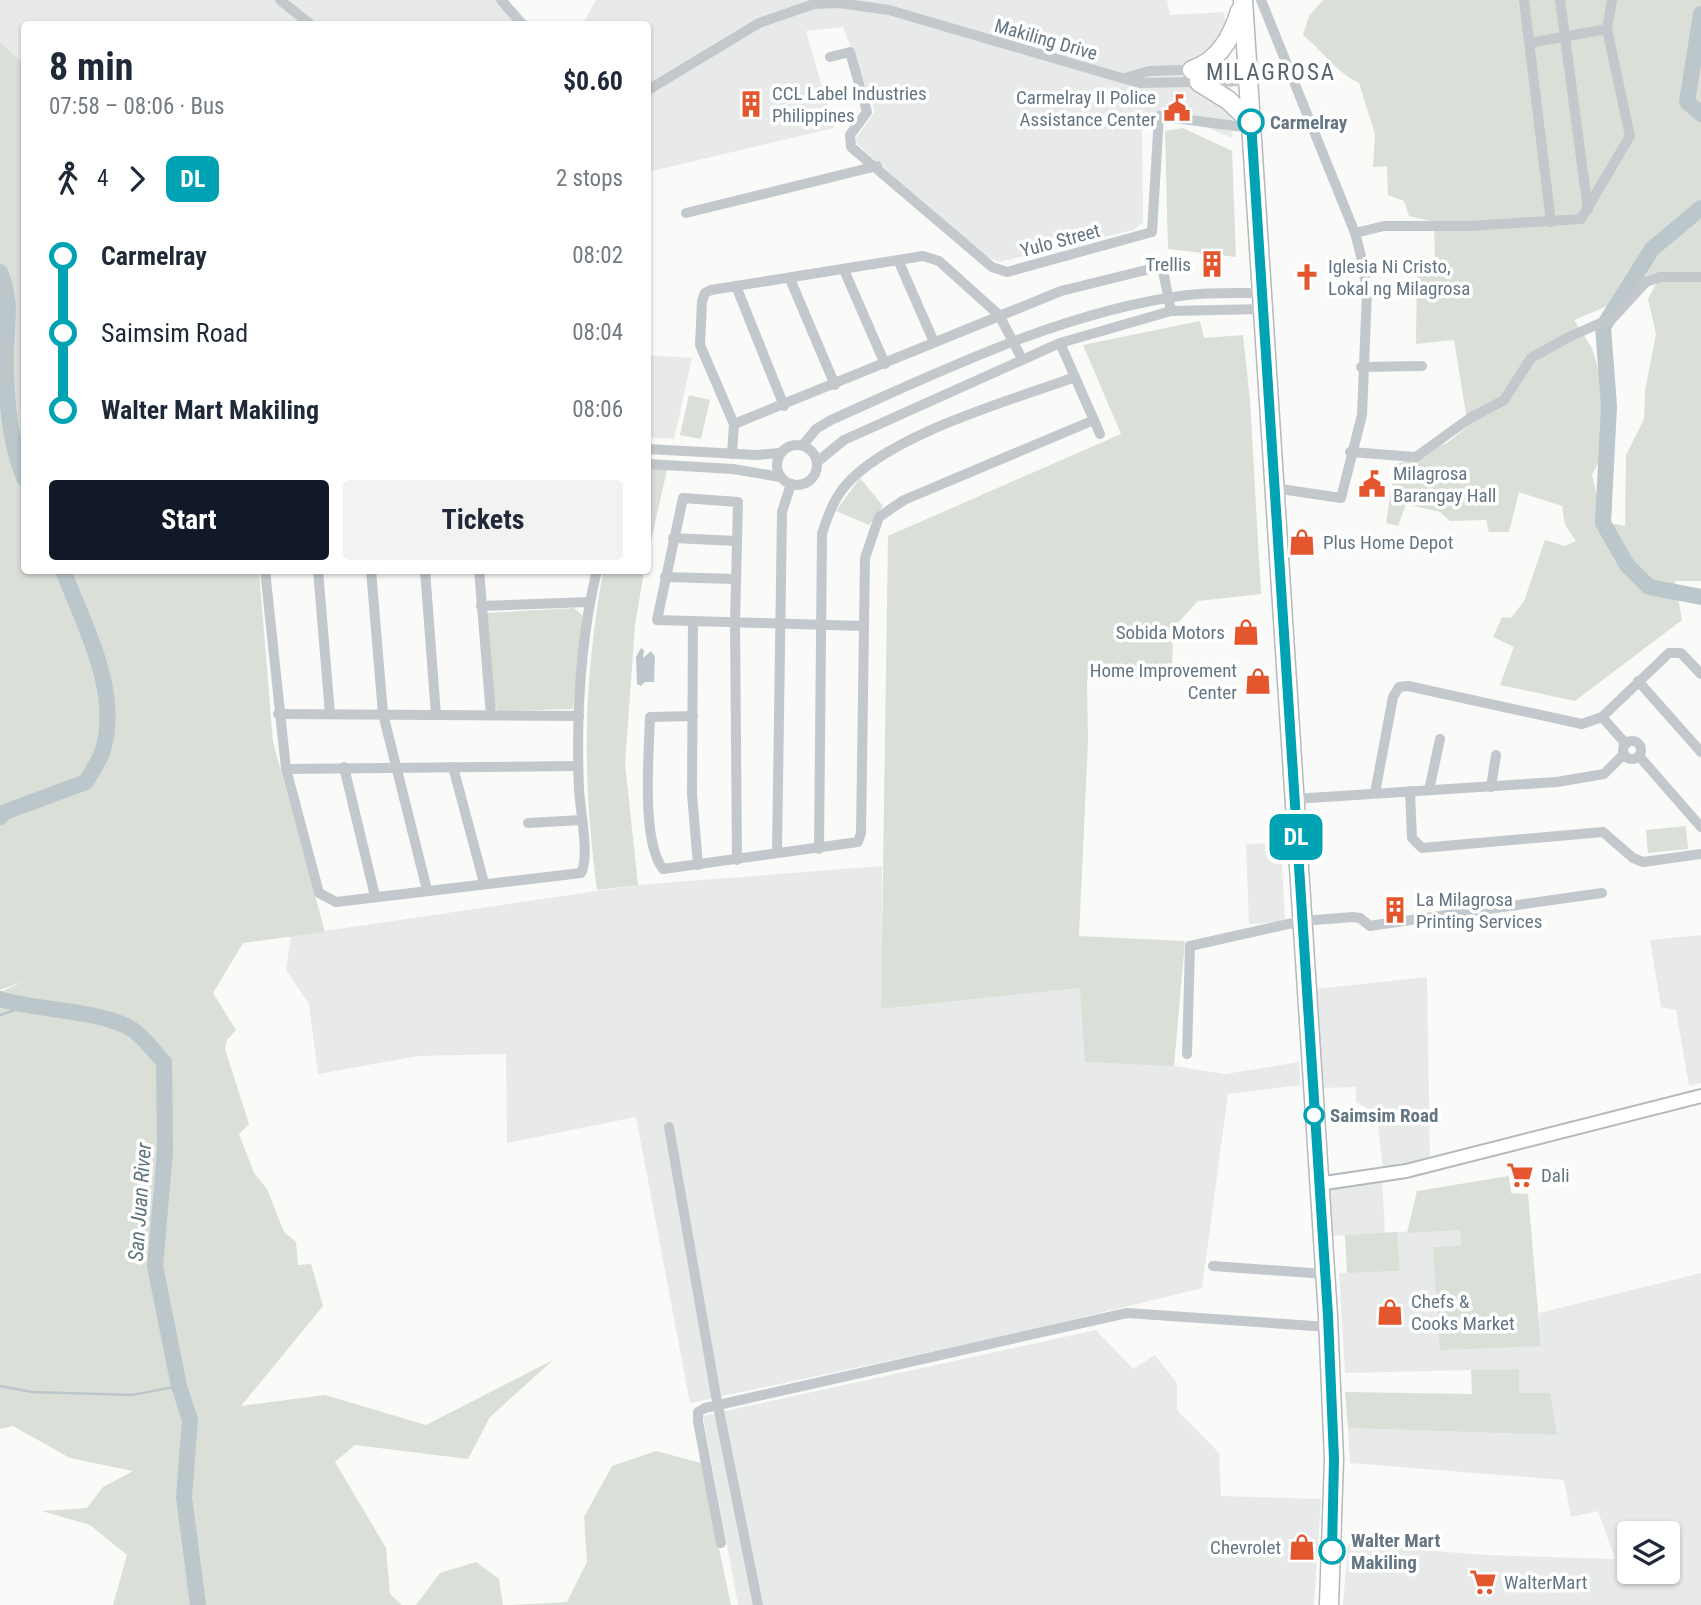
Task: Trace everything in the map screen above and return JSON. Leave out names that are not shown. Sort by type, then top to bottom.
[{"type":"highway","points":[[1249,0],[1248,74],[1251,125],[1328,1327],[1334,1459],[1329,1605]]},
{"type":"highway","points":[[1249,0],[1233,33],[1196,76],[1228,100],[1251,125]]},
{"type":"street","points":[[280,0],[306,21]]},
{"type":"street","points":[[501,0],[519,21]]},
{"type":"street","points":[[1249,0],[1355,233],[1367,292],[1361,366],[1362,415],[1350,452],[1341,498],[1274,488]]},
{"type":"street","points":[[1524,0],[1551,222]]},
{"type":"street","points":[[1560,0],[1588,210]]},
{"type":"street","points":[[1355,233],[1384,226],[1581,219],[1630,136],[1607,29],[1612,0]]},
{"type":"street","name":"Makiling Drive","points":[[651,88],[759,23],[814,4],[839,3],[889,10],[1125,78],[1149,71],[1196,76],[1248,74]]},
{"type":"street","points":[[1529,43],[1607,29]]},
{"type":"street","name":"Yulo Street","points":[[830,57],[850,52],[867,112],[850,135],[851,148],[877,166],[992,267],[1007,272],[1152,232],[1159,116],[1251,125]]},
{"type":"street","points":[[686,213],[877,166]]},
{"type":"street","points":[[732,454],[734,424],[700,345],[702,301],[705,293],[923,256],[939,261],[999,315],[1021,359]]},
{"type":"street","points":[[898,260],[934,342]]},
{"type":"street","points":[[734,424],[1061,291],[1154,268],[1163,271],[1171,311]]},
{"type":"street","points":[[844,270],[885,363]]},
{"type":"street","points":[[1350,452],[1416,457],[1470,418],[1504,400],[1531,358],[1593,325],[1614,317],[1646,282],[1660,278],[1701,277]]},
{"type":"street","points":[[790,279],[835,385]]},
{"type":"street","points":[[736,286],[784,405]]},
{"type":"street","points":[[803,445],[816,429],[831,420],[1014,341],[1057,326],[1170,298],[1262,301]]},
{"type":"street","points":[[817,462],[844,440],[1060,343],[1171,311],[1262,301]]},
{"type":"street","points":[[1060,343],[1100,434]]},
{"type":"street","points":[[1361,366],[1422,366]]},
{"type":"street","points":[[819,849],[822,534],[828,513],[844,488],[859,472],[887,452],[1075,377]]},
{"type":"street","points":[[693,716],[650,717],[648,789],[654,858],[663,869],[858,842],[861,833],[865,558],[879,517],[904,500],[1094,420]]},
{"type":"street","points":[[651,464],[733,469],[780,477],[791,484],[804,484],[814,475],[817,462],[813,451],[803,445],[790,445],[780,453],[776,465],[780,477]]},
{"type":"street","points":[[651,449],[732,454],[780,453]]},
{"type":"street","points":[[777,853],[782,512],[791,484]]},
{"type":"street","points":[[737,860],[735,622],[738,502],[683,498],[664,577],[657,620],[735,622],[780,623],[863,626]]},
{"type":"street","points":[[673,538],[737,541]]},
{"type":"street","points":[[265,574],[278,714],[286,769],[319,892],[337,902],[580,873],[586,864],[578,766],[579,716],[589,602],[596,574]]},
{"type":"street","points":[[318,574],[330,714]]},
{"type":"street","points":[[371,574],[383,715],[427,890]]},
{"type":"street","points":[[425,574],[436,715]]},
{"type":"street","points":[[479,574],[491,715]]},
{"type":"street","points":[[664,577],[736,579]]},
{"type":"street","points":[[481,606],[589,602]]},
{"type":"street","points":[[694,621],[692,794],[698,865]]},
{"type":"street","points":[[1374,793],[1394,697],[1399,687],[1408,685],[1575,723],[1589,723],[1602,717],[1638,681],[1676,651],[1701,674]]},
{"type":"street","points":[[1638,681],[1701,752]]},
{"type":"street","points":[[278,714],[579,716]]},
{"type":"street","points":[[1602,717],[1629,758],[1639,756],[1701,827]]},
{"type":"street","points":[[1429,790],[1440,739]]},
{"type":"street","points":[[1294,799],[1491,787],[1604,774],[1625,749]]},
{"type":"street","points":[[1491,787],[1496,755]]},
{"type":"street","points":[[453,766],[484,883]]},
{"type":"street","points":[[286,769],[578,766]]},
{"type":"street","points":[[344,767],[375,896]]},
{"type":"street","points":[[1410,792],[1412,838],[1422,848],[1603,832],[1633,858],[1643,862],[1701,855]]},
{"type":"street","points":[[528,823],[581,820]]},
{"type":"street","points":[[1187,1054],[1190,946],[1301,921],[1353,917],[1360,918],[1370,926],[1602,893]]},
{"type":"street","points":[[1318,1184],[1406,1171],[1701,1096]]},
{"type":"street","points":[[669,1127],[718,1405],[758,1605]]},
{"type":"street","points":[[1213,1266],[1325,1274]]},
{"type":"street","points":[[721,1543],[698,1412],[718,1405],[1127,1313],[1328,1327]]},
{"type":"shaded area","points":[[0,0],[508,0],[527,21],[21,21],[21,138],[0,126]]},
{"type":"shaded area","points":[[596,0],[1167,0],[1170,15],[1224,12],[1231,78],[1232,138],[1188,119],[1142,117],[1143,222],[1134,230],[999,262],[974,250],[854,141],[875,112],[843,27],[806,31],[834,128],[651,171],[651,21],[585,21]]},
{"type":"shaded area","points":[[1323,0],[1701,0],[1701,581],[1675,581],[1682,620],[1575,701],[1500,685],[1514,647],[1493,637],[1502,617],[1511,618],[1524,601],[1545,540],[1565,546],[1576,541],[1565,525],[1562,506],[1519,492],[1509,532],[1489,532],[1486,520],[1450,521],[1440,512],[1406,504],[1398,526],[1386,523],[1395,465],[1447,443],[1468,426],[1454,340],[1416,344],[1417,265],[1435,263],[1434,222],[1409,216],[1404,201],[1388,195],[1387,166],[1373,167],[1375,134],[1359,83],[1335,67],[1303,35],[1309,16]],"holes":[[[1659,278],[1648,299],[1656,334],[1645,391],[1644,419],[1626,455],[1625,526],[1603,522],[1592,475],[1605,449],[1609,406],[1592,348],[1574,320],[1617,302]]]},
{"type":"shaded area","points":[[0,43],[21,61],[21,574],[259,574],[273,742],[325,932],[243,943],[213,993],[236,1030],[227,1040],[225,1049],[249,1124],[239,1134],[254,1173],[267,1189],[284,1232],[296,1242],[298,1265],[311,1264],[323,1306],[241,1406],[325,1395],[426,1425],[553,1360],[490,1417],[468,1459],[355,1445],[335,1462],[386,1548],[390,1594],[402,1605],[113,1605],[127,1555],[90,1525],[42,1511],[87,1508],[103,1487],[133,1471],[70,1458],[13,1426],[0,1429],[0,992],[25,981],[0,990]]},
{"type":"shaded area","points":[[1183,128],[1232,151],[1236,257],[1168,249],[1165,131]]},
{"type":"shaded area","points":[[1200,321],[1204,338],[1243,335],[1250,400],[1261,594],[1198,601],[1173,628],[1172,678],[1087,680],[1088,741],[1079,936],[1185,941],[1174,1066],[1085,1062],[1080,988],[881,1009],[888,536],[1121,434],[1083,345]]},
{"type":"shaded area","points":[[651,355],[692,358],[674,439],[651,437]]},
{"type":"shaded area","points":[[689,395],[710,400],[701,439],[680,435]]},
{"type":"shaded area","points":[[651,468],[667,470],[651,541]]},
{"type":"shaded area","points":[[860,478],[883,506],[869,525],[836,511]]},
{"type":"shaded area","points":[[602,574],[644,574],[635,625],[625,764],[638,885],[597,890],[587,768],[588,692]]},
{"type":"shaded area","points":[[574,608],[583,616],[573,709],[498,711],[495,707],[486,613]]},
{"type":"shaded area","points":[[641,648],[644,650],[643,658],[651,651],[655,657],[654,682],[645,682],[641,686],[637,684],[636,657]]},
{"type":"shaded area","points":[[1686,826],[1688,849],[1648,853],[1646,830]]},
{"type":"shaded area","points":[[1281,843],[1285,922],[1249,924],[1246,844]]},
{"type":"shaded area","points":[[882,866],[882,1009],[1080,988],[1174,1066],[1225,1074],[1299,1062],[1300,1085],[1228,1094],[1202,1288],[1014,1334],[690,1403],[636,1117],[507,1143],[506,1054],[418,1056],[318,1074],[309,1004],[286,970],[291,936],[638,885]]},
{"type":"shaded area","points":[[1701,935],[1701,1083],[1689,1086],[1676,1010],[1661,1007],[1650,940]]},
{"type":"shaded area","points":[[1427,977],[1430,1159],[1383,1166],[1376,1113],[1356,1102],[1356,1087],[1321,1088],[1315,989]]},
{"type":"shaded area","points":[[1509,1176],[1511,1193],[1528,1194],[1541,1346],[1440,1350],[1433,1247],[1461,1245],[1460,1230],[1407,1233],[1417,1191]]},
{"type":"shaded area","points":[[1382,1179],[1385,1233],[1331,1236],[1328,1188]]},
{"type":"shaded area","points":[[1460,1230],[1461,1245],[1433,1247],[1541,1346],[1539,1313],[1701,1273],[1701,1605],[1343,1605],[1348,1544],[1485,1555],[1615,1559],[1598,1511],[1571,1517],[1564,1480],[1350,1463],[1348,1428],[1557,1435],[1519,1393],[1519,1369],[1345,1373],[1339,1273],[1400,1271],[1397,1232]]},
{"type":"shaded area","points":[[1397,1232],[1400,1271],[1347,1273],[1345,1235]]},
{"type":"shaded area","points":[[1096,1330],[1133,1369],[1155,1355],[1177,1383],[1177,1410],[1219,1453],[1221,1496],[1321,1499],[1314,1605],[738,1605],[703,1416]]},
{"type":"shaded area","points":[[1519,1369],[1519,1393],[1550,1393],[1557,1435],[1348,1428],[1345,1392],[1472,1394],[1471,1370]]},
{"type":"shaded area","points":[[656,1451],[701,1463],[731,1605],[511,1605],[567,1602],[587,1562],[584,1517],[612,1466]]},
{"type":"shaded area","points":[[476,1562],[499,1579],[503,1605],[416,1605],[440,1573]]},
{"type":"waterway","points":[[1701,14],[1687,102],[1701,114]]},
{"type":"waterway","points":[[1701,208],[1652,249],[1603,327],[1609,406],[1603,523],[1627,565],[1649,587],[1701,597]]},
{"type":"waterway","name":"San Juan River","points":[[0,272],[8,305],[8,406],[21,469]]},
{"type":"waterway","name":"San Juan River","points":[[0,817],[5,812],[86,782],[102,753],[107,730],[104,683],[90,637],[65,574]]},
{"type":"waterway","name":"San Juan River","points":[[0,999],[120,1023],[137,1033],[164,1062],[165,1151],[155,1266],[179,1386],[190,1420],[184,1497],[198,1605]]},
{"type":"waterway","points":[[0,1015],[24,1007]]},
{"type":"waterway","points":[[0,1386],[32,1392],[132,1395],[179,1386]]},
{"type":"bus line","name":"DL","points":[[1251,122],[1328,1316],[1334,1459],[1332,1551]]},
{"type":"place","name":"CCL Label Industries Philippines","points":[[751,104]]},
{"type":"place","name":"Carmelray II Police Assistance Center","points":[[1177,108]]},
{"type":"place","name":"Carmelray","points":[[1251,122]]},
{"type":"place","name":"Trellis","points":[[1212,264]]},
{"type":"place","name":"Iglesia Ni Cristo, Lokal ng Milagrosa","points":[[1307,277]]},
{"type":"place","name":"Milagrosa Barangay Hall","points":[[1372,484]]},
{"type":"place","name":"Plus Home Depot","points":[[1302,542]]},
{"type":"place","name":"Sobida Motors","points":[[1246,632]]},
{"type":"place","name":"Home Improvement Center","points":[[1258,681]]},
{"type":"place","name":"La Milagrosa Printing Services","points":[[1395,910]]},
{"type":"place","name":"Saimsim Road","points":[[1314,1115]]},
{"type":"place","name":"Dali","points":[[1520,1175]]},
{"type":"place","name":"Chefs & Cooks Market","points":[[1390,1312]]},
{"type":"place","name":"Chevrolet","points":[[1302,1547]]},
{"type":"place","name":"Walter Mart Makiling","points":[[1332,1551]]},
{"type":"place","name":"WalterMart","points":[[1483,1582]]},
{"type":"district","name":"MILAGROSA","points":[[1271,72]]}]
